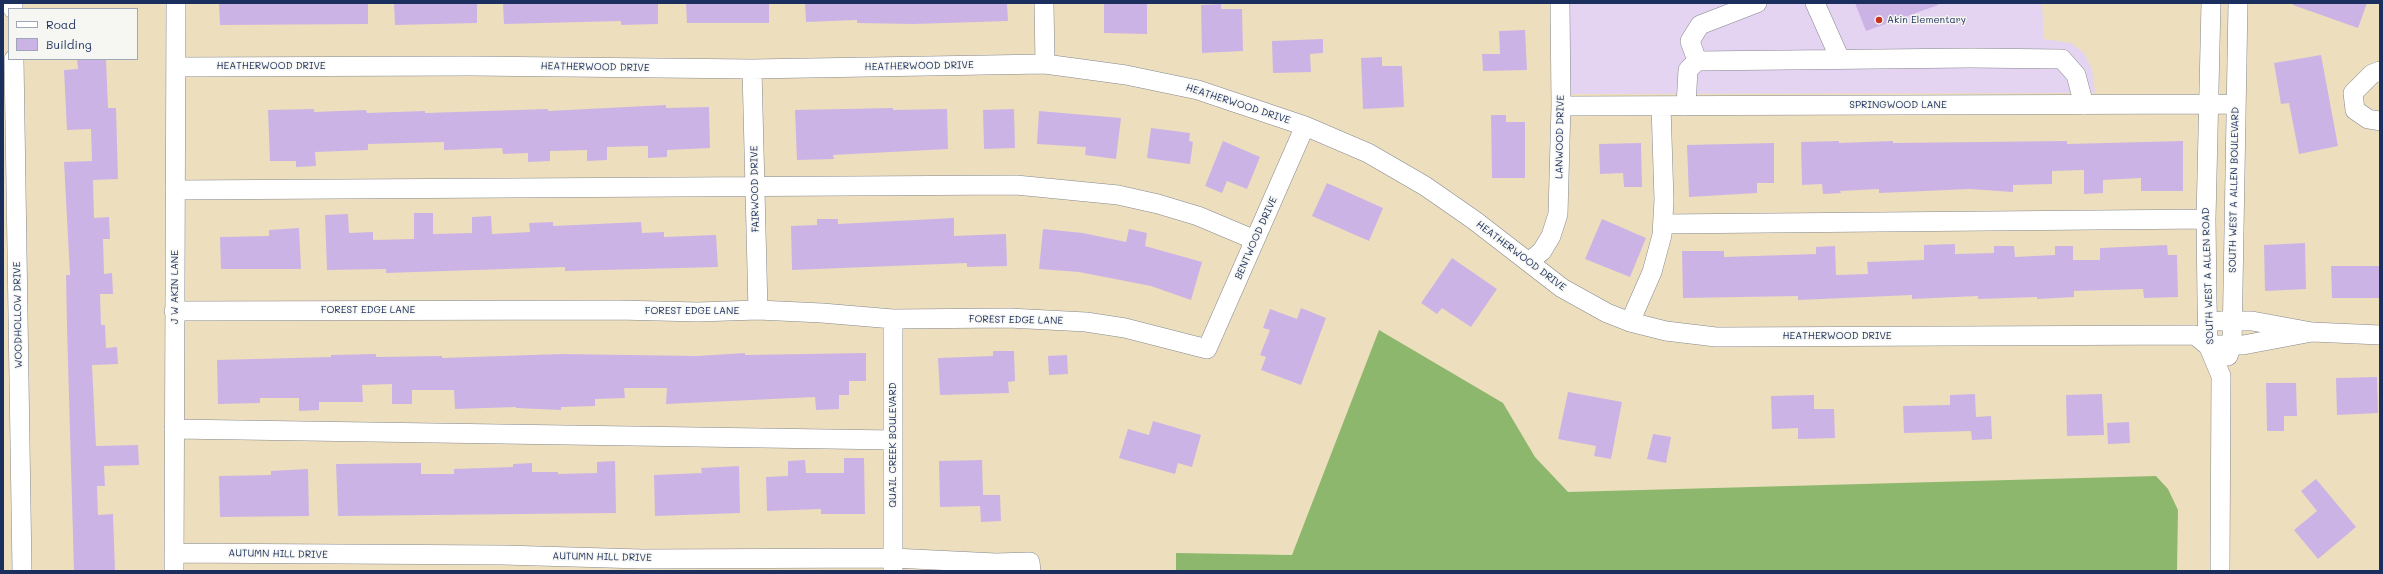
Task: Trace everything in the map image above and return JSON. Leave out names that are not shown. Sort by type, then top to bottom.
[{"type":"street","name":"J W AKIN LANE","points":[[174,562],[176,3]]},
{"type":"street","points":[[1044,3],[1045,64]]},
{"type":"street","name":"LANWOOD DRIVE","points":[[1530,261],[1542,252],[1551,236],[1558,214],[1561,106],[1560,3]]},
{"type":"street","points":[[1697,60],[1690,42],[1700,25],[1757,3]]},
{"type":"street","points":[[1815,3],[1840,59]]},
{"type":"street","name":"SOUTH WEST A ALLEN ROAD","points":[[2211,3],[2204,334],[2220,376],[2220,571]]},
{"type":"street","name":"SOUTH WEST A ALLEN BOULEVARD","points":[[2220,376],[2232,345],[2238,3]]},
{"type":"street","points":[[1686,106],[1688,70],[1697,60],[1840,59],[2062,59],[2076,75],[2084,105]]},
{"type":"street","name":"WOODHOLLOW DRIVE","points":[[14,60],[22,571]]},
{"type":"street","name":"HEATHERWOOD DRIVE","points":[[176,67],[470,66],[752,69],[1045,64],[1126,74],[1198,90],[1305,126],[1368,153],[1425,186],[1530,261],[1562,288],[1607,313],[1630,322],[1666,331],[1716,337],[2204,334],[2232,345],[2251,345],[2312,332]]},
{"type":"street","name":"FAIRWOOD DRIVE","points":[[752,69],[758,310]]},
{"type":"street","points":[[2380,71],[2372,74],[2353,93],[2355,110],[2368,119],[2380,121]]},
{"type":"street","name":"SPRINGWOOD LANE","points":[[1561,106],[2236,104]]},
{"type":"street","points":[[1630,322],[1652,272],[1663,224],[1664,200],[1661,106]]},
{"type":"street","name":"BENTWOOD DRIVE","points":[[1207,349],[1305,126]]},
{"type":"street","points":[[175,190],[977,184],[1072,189],[1118,195],[1158,204],[1198,216],[1255,240]]},
{"type":"street","points":[[1663,224],[2206,219]]},
{"type":"street","name":"FOREST EDGE LANE","points":[[174,311],[618,310],[698,312],[758,310],[822,313],[893,319],[1009,318],[1086,322],[1125,328],[1207,349]]},
{"type":"street","name":"QUAIL CREEK BOULEVARD","points":[[893,319],[893,565]]},
{"type":"street","name":"HEATHERWOOD DRIVE","points":[[2204,334],[2232,321],[2252,321],[2312,332],[2380,335]]},
{"type":"street","points":[[174,429],[893,440]]},
{"type":"street","name":"AUTUMN HILL DRIVE","points":[[174,562],[525,563],[642,565],[893,565],[996,563],[1031,567]]},
{"type":"shaded area","points":[[1570,3],[2042,3],[2044,39],[2071,43],[2084,53],[2092,69],[2095,93],[1569,94]]},
{"type":"green space","points":[[1379,330],[1503,403],[1535,457],[1568,492],[2156,476],[2168,489],[2178,510],[2177,571],[1176,571],[1176,553],[1292,555]]},
{"type":"building","points":[[219,3],[368,3],[368,24],[220,25]]},
{"type":"building","points":[[394,3],[477,3],[477,23],[395,25]]},
{"type":"building","points":[[503,3],[658,3],[658,24],[621,25],[621,21],[504,24]]},
{"type":"building","points":[[686,3],[769,3],[769,23],[687,23]]},
{"type":"building","points":[[805,3],[1007,3],[1008,21],[913,24],[857,23],[857,20],[806,22]]},
{"type":"building","points":[[1104,3],[1147,3],[1147,34],[1104,33]]},
{"type":"building","name":"Akin Elementary","points":[[1855,3],[1938,3],[1938,5],[1866,31]]},
{"type":"building","points":[[2293,3],[2367,3],[2358,28],[2293,5]]},
{"type":"building","points":[[1221,4],[1221,9],[1242,9],[1243,51],[1202,53],[1201,5]]},
{"type":"building","points":[[1525,30],[1527,70],[1483,71],[1482,54],[1500,54],[1499,31]]},
{"type":"building","points":[[1323,39],[1323,53],[1310,54],[1311,72],[1273,73],[1272,41]]},
{"type":"building","points":[[2321,55],[2338,146],[2299,154],[2289,103],[2281,104],[2274,63]]},
{"type":"building","points":[[1382,57],[1382,66],[1402,66],[1404,107],[1363,109],[1361,58]]},
{"type":"building","points":[[77,60],[106,60],[108,108],[116,108],[118,179],[93,180],[94,218],[109,217],[110,239],[103,239],[104,274],[112,273],[113,294],[100,294],[101,325],[105,325],[106,348],[117,347],[118,364],[92,365],[96,446],[138,445],[139,465],[104,466],[105,486],[97,486],[98,515],[113,514],[115,571],[74,571],[66,275],[70,275],[64,162],[92,161],[91,129],[67,130],[64,70],[78,69]]},
{"type":"building","points":[[666,105],[666,108],[709,107],[710,148],[667,150],[667,157],[648,158],[648,146],[607,147],[607,160],[587,161],[587,150],[550,151],[550,161],[528,162],[528,153],[503,154],[502,148],[444,150],[444,142],[368,144],[368,150],[315,152],[316,166],[296,167],[296,161],[270,161],[268,110],[314,109],[314,112],[366,110],[367,113],[425,111],[425,113],[548,109],[548,111]]},
{"type":"building","points":[[893,108],[893,110],[947,109],[948,149],[833,155],[834,159],[797,160],[795,110]]},
{"type":"building","points":[[1014,109],[1015,148],[984,149],[983,110]]},
{"type":"building","points":[[1039,111],[1121,118],[1116,159],[1085,155],[1086,147],[1037,144]]},
{"type":"building","points":[[1491,115],[1506,115],[1506,122],[1525,122],[1525,178],[1492,178]]},
{"type":"building","points":[[1151,128],[1190,133],[1189,141],[1193,142],[1190,164],[1147,158]]},
{"type":"building","points":[[1223,141],[1260,157],[1247,189],[1227,181],[1222,193],[1205,186]]},
{"type":"building","points":[[1839,141],[1839,143],[1893,141],[1893,143],[2067,141],[2067,144],[2183,141],[2183,191],[2141,191],[2141,178],[2103,180],[2103,193],[2084,194],[2084,170],[2052,171],[2052,184],[2013,185],[2013,192],[1970,189],[1879,193],[1879,189],[1840,191],[1841,193],[1823,194],[1822,184],[1802,185],[1801,142]]},
{"type":"building","points":[[1641,143],[1642,187],[1624,187],[1623,173],[1600,174],[1599,144]]},
{"type":"building","points":[[1774,143],[1774,183],[1757,183],[1757,193],[1689,197],[1687,145]]},
{"type":"building","points":[[1327,183],[1383,208],[1369,241],[1312,216]]},
{"type":"building","points":[[414,213],[433,213],[433,234],[472,233],[472,217],[491,216],[492,234],[530,232],[529,223],[553,222],[553,226],[641,222],[642,233],[664,232],[664,237],[716,235],[718,267],[565,271],[565,267],[386,273],[386,269],[327,270],[325,215],[348,214],[349,233],[373,232],[373,240],[414,239]]},
{"type":"building","points":[[954,218],[954,236],[1006,234],[1007,266],[967,267],[967,263],[792,270],[791,226],[817,225],[817,219],[838,219],[838,224]]},
{"type":"building","points":[[1602,219],[1646,238],[1630,277],[1585,259]]},
{"type":"building","points":[[299,228],[301,269],[221,269],[220,237],[269,236],[269,230]]},
{"type":"building","points":[[1043,229],[1083,233],[1126,242],[1129,229],[1147,233],[1145,246],[1202,262],[1191,300],[1151,286],[1079,272],[1039,269]]},
{"type":"building","points":[[2305,243],[2306,289],[2265,291],[2264,245]]},
{"type":"building","points":[[1955,244],[1955,254],[1994,253],[1994,246],[2014,246],[2015,257],[2055,255],[2055,246],[2073,246],[2073,260],[2100,260],[2100,248],[2167,245],[2168,255],[2177,255],[2178,297],[2144,298],[2143,289],[2074,291],[2074,297],[2037,299],[2037,297],[1978,299],[1978,296],[1912,299],[1912,295],[1798,300],[1798,296],[1683,298],[1682,251],[1724,251],[1724,257],[1816,254],[1816,247],[1835,246],[1836,275],[1868,274],[1867,262],[1924,260],[1924,245]]},
{"type":"building","points":[[1452,258],[1497,289],[1471,327],[1442,308],[1437,314],[1421,303]]},
{"type":"building","points":[[2331,266],[2380,266],[2380,298],[2332,298]]},
{"type":"building","points":[[1301,308],[1326,318],[1301,385],[1261,370],[1266,357],[1260,355],[1270,330],[1263,328],[1270,309],[1297,319]]},
{"type":"building","points":[[993,351],[1014,351],[1015,381],[1008,382],[1009,393],[940,395],[938,358],[993,356]]},
{"type":"building","points":[[745,353],[745,355],[866,353],[866,381],[849,381],[849,395],[839,395],[839,409],[816,410],[815,397],[666,404],[667,388],[624,388],[625,398],[595,399],[595,406],[561,407],[561,410],[516,407],[455,409],[454,390],[412,390],[412,404],[392,404],[392,384],[362,385],[363,402],[319,402],[319,410],[299,411],[299,398],[260,398],[260,403],[218,404],[217,360],[331,357],[331,355],[376,354],[376,357],[442,356],[442,358],[561,354],[697,356]]},
{"type":"building","points":[[1067,355],[1068,374],[1049,375],[1048,356]]},
{"type":"building","points":[[2377,377],[2378,413],[2337,415],[2336,378]]},
{"type":"building","points":[[2266,383],[2296,383],[2297,416],[2284,416],[2284,431],[2267,431]]},
{"type":"building","points":[[1568,392],[1622,402],[1611,459],[1594,456],[1596,446],[1558,439]]},
{"type":"building","points":[[1975,394],[1976,417],[1991,416],[1992,439],[1972,440],[1971,431],[1904,433],[1903,406],[1950,405],[1950,395]]},
{"type":"building","points":[[2102,394],[2104,435],[2067,436],[2066,395]]},
{"type":"building","points":[[1814,395],[1814,409],[1834,409],[1835,438],[1798,439],[1798,428],[1772,429],[1771,396]]},
{"type":"building","points":[[1153,421],[1201,435],[1192,467],[1178,463],[1175,474],[1119,458],[1128,429],[1149,435]]},
{"type":"building","points":[[2129,422],[2130,443],[2108,444],[2107,423]]},
{"type":"building","points":[[1653,434],[1671,437],[1666,463],[1647,459]]},
{"type":"building","points":[[844,458],[864,458],[865,514],[821,514],[821,509],[767,511],[766,477],[788,476],[788,461],[805,460],[806,473],[844,473]]},
{"type":"building","points":[[982,460],[983,495],[1000,495],[1001,521],[981,522],[980,506],[940,507],[939,461]]},
{"type":"building","points":[[615,461],[616,513],[338,516],[336,464],[421,463],[421,474],[454,474],[454,469],[513,467],[513,464],[532,463],[532,472],[558,472],[558,474],[597,473],[597,462]]},
{"type":"building","points":[[739,466],[740,513],[655,516],[654,475],[702,473],[701,468]]},
{"type":"building","points":[[308,469],[309,516],[220,517],[219,476],[271,475],[271,471]]},
{"type":"building","points":[[2316,479],[2356,527],[2318,559],[2294,530],[2317,511],[2301,491]]},
{"type":"place","name":"Akin Elementary","points":[[1879,20]]}]
